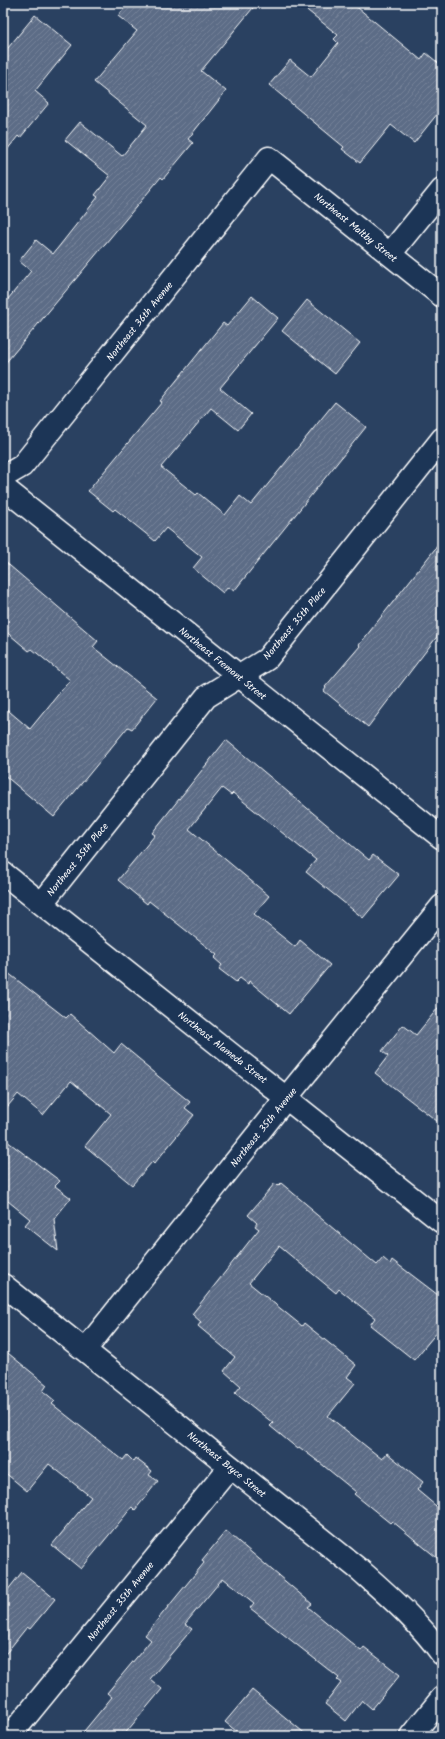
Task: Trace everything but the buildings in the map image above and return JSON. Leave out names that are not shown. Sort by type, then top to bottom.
[{"type":"street","name":"Northeast Maltby Street","points":[[269,158],[442,296]]},
{"type":"street","name":"Northeast 36th Avenue","points":[[3,477],[22,466],[269,158]]},
{"type":"street","points":[[390,254],[442,190]]},
{"type":"street","name":"Northeast 35th Place","points":[[42,903],[206,697],[267,660],[442,439]]},
{"type":"street","name":"Northeast Fremont Street","points":[[3,487],[442,838]]},
{"type":"street","name":"Northeast Alameda Street","points":[[3,873],[442,1222]]},
{"type":"street","name":"Northeast 35th Avenue","points":[[85,1350],[286,1097],[442,906]]},
{"type":"street","name":"Northeast Bryce Street","points":[[3,1284],[361,1571],[417,1623],[442,1654]]},
{"type":"street","name":"Northeast 35th Avenue","points":[[10,1736],[230,1467]]},
{"type":"street","points":[[411,1736],[442,1698]]}]
